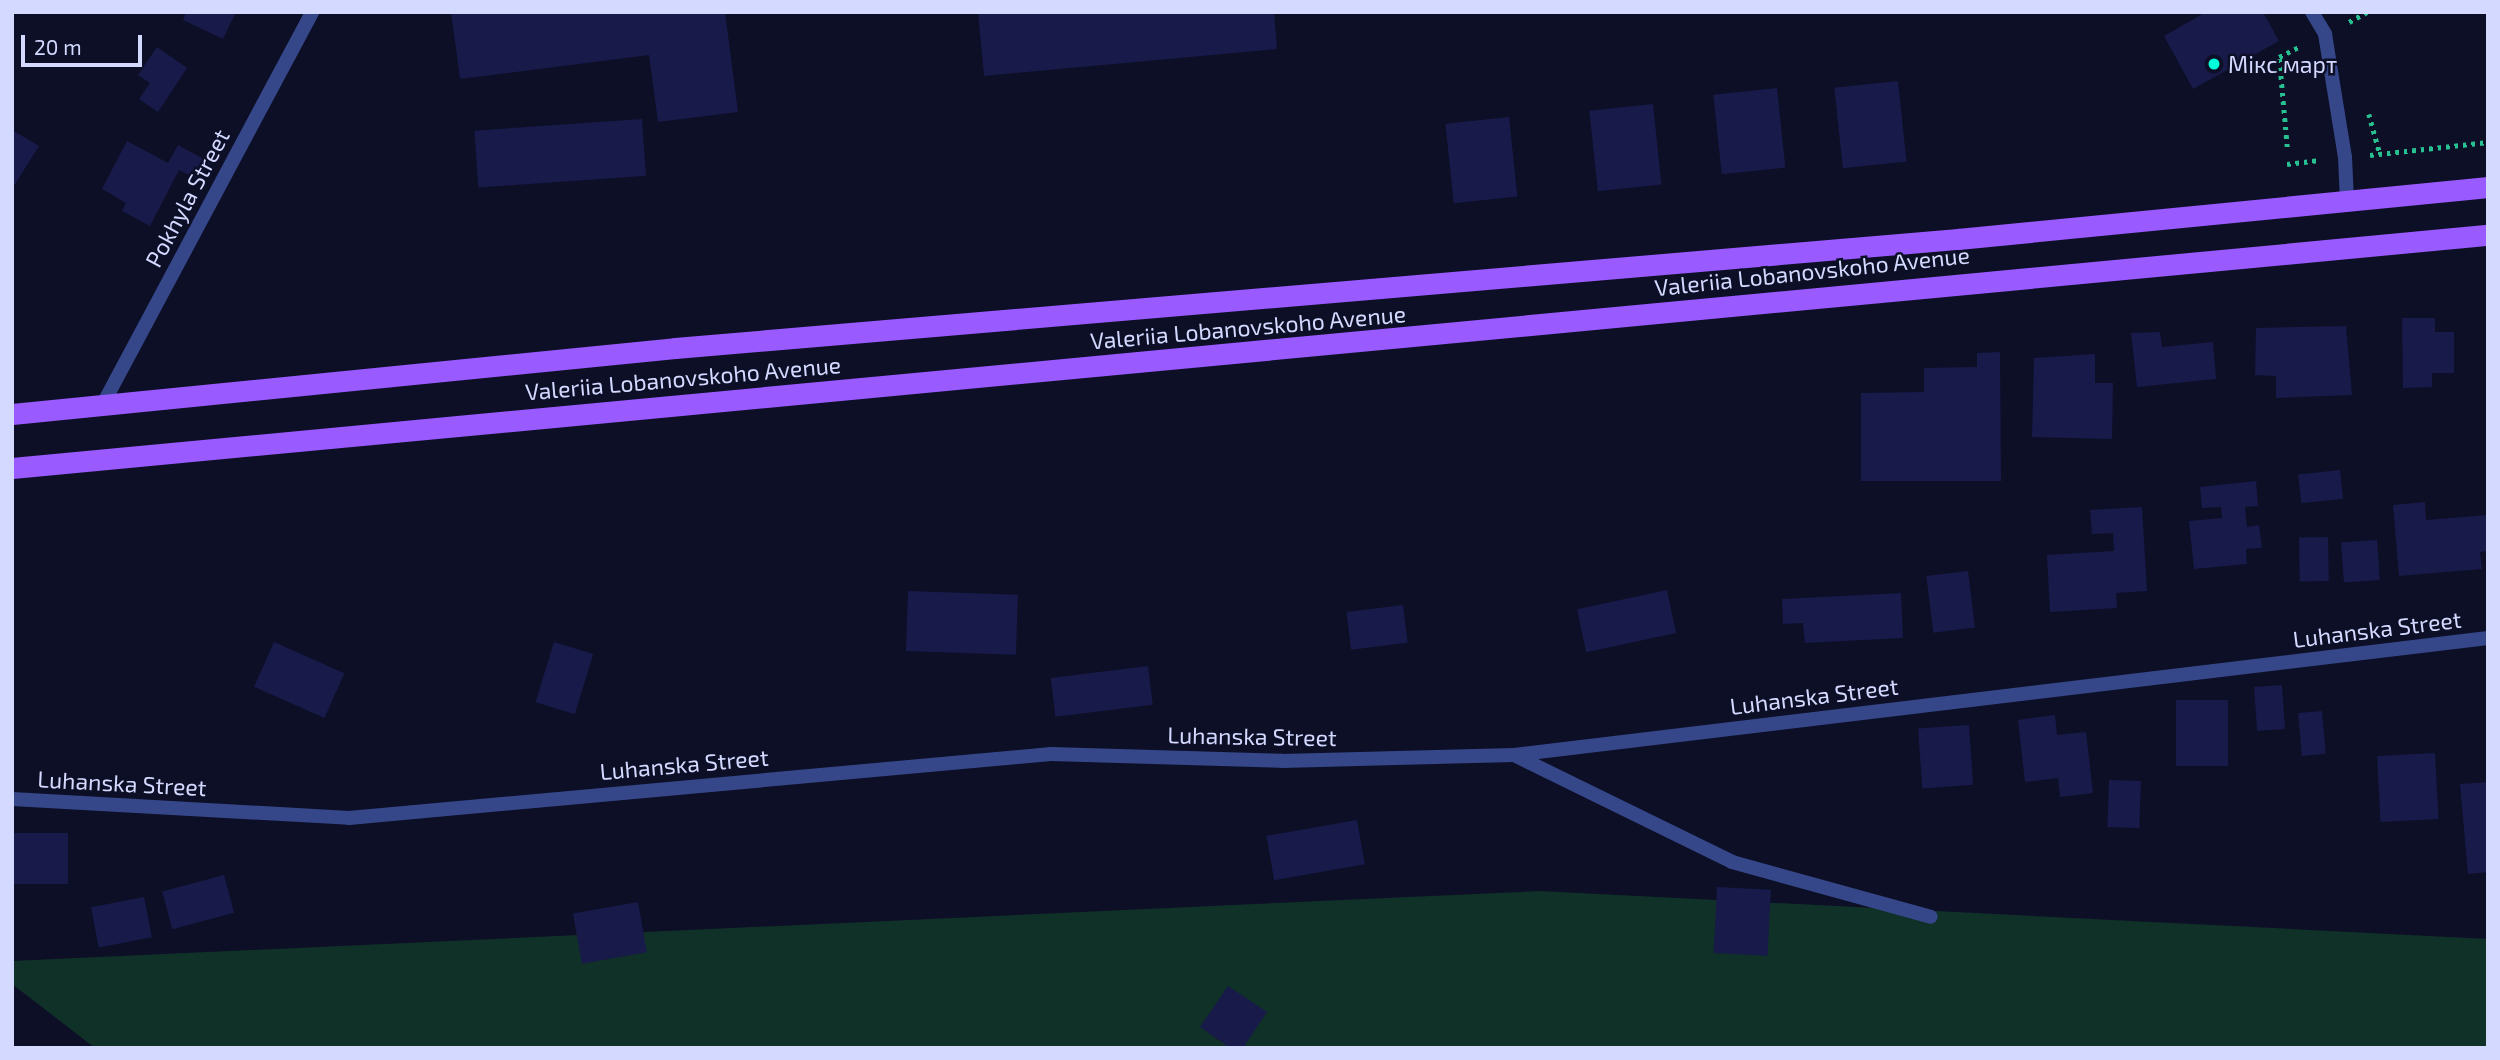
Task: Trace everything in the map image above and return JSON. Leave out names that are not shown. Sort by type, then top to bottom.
[{"type":"main road","name":"Valeriia Lobanovskoho Avenue","points":[[12,414],[675,348],[1917,243],[2488,187]]},
{"type":"main road","name":"Valeriia Lobanovskoho Avenue","points":[[12,468],[2488,234]]},
{"type":"street","name":"Pokhyla Street","points":[[103,404],[312,12]]},
{"type":"street","points":[[2312,12],[2325,34],[2345,156],[2347,201]]},
{"type":"street","name":"Luhanska Street","points":[[12,799],[349,818],[1051,754],[1282,761],[1514,755],[2488,638]]},
{"type":"street","points":[[1514,755],[1732,862],[1931,917]]},
{"type":"path","points":[[2345,25],[2367,12]]},
{"type":"path","points":[[2287,164],[2488,142]]},
{"type":"green space","points":[[1540,891],[2488,939],[2488,1048],[95,1048],[12,984],[12,961]]},
{"type":"building","points":[[186,12],[236,12],[223,39],[183,20]]},
{"type":"building","points":[[451,12],[725,12],[738,112],[658,122],[649,55],[460,79]]},
{"type":"building","points":[[978,12],[1274,12],[1277,49],[984,76]]},
{"type":"building","points":[[2206,12],[2263,12],[2279,41],[2193,89],[2164,36]]},
{"type":"building","points":[[157,47],[187,68],[158,112],[139,99],[150,83],[138,75]]},
{"type":"building","points":[[1898,81],[1906,162],[1843,168],[1834,88]]},
{"type":"building","points":[[1777,88],[1785,168],[1722,174],[1713,95]]},
{"type":"building","points":[[1653,104],[1661,185],[1598,191],[1589,111]]},
{"type":"building","points":[[1509,117],[1517,197],[1454,203],[1445,124]]},
{"type":"building","points":[[642,119],[646,176],[478,188],[474,131]]},
{"type":"building","points":[[12,130],[39,146],[12,189]]},
{"type":"building","points":[[127,141],[168,163],[178,145],[211,163],[201,181],[179,170],[150,226],[122,211],[126,203],[102,189]]},
{"type":"building","points":[[2402,318],[2435,318],[2435,332],[2454,332],[2454,373],[2432,373],[2432,387],[2403,388]]},
{"type":"building","points":[[2346,326],[2352,395],[2276,398],[2276,376],[2255,375],[2256,328]]},
{"type":"building","points":[[2160,332],[2162,347],[2213,342],[2216,379],[2137,387],[2131,333]]},
{"type":"building","points":[[2000,352],[2001,481],[1861,481],[1861,393],[1924,392],[1924,368],[1977,367],[1977,353]]},
{"type":"building","points":[[2095,354],[2095,383],[2113,383],[2112,439],[2032,437],[2034,358]]},
{"type":"building","points":[[2340,470],[2343,499],[2301,503],[2298,474]]},
{"type":"building","points":[[2256,481],[2258,506],[2245,507],[2247,527],[2259,525],[2262,548],[2246,549],[2247,564],[2194,569],[2189,521],[2222,518],[2221,507],[2202,508],[2200,487]]},
{"type":"building","points":[[2425,502],[2426,520],[2488,515],[2488,551],[2480,552],[2482,569],[2399,576],[2393,505]]},
{"type":"building","points":[[2142,507],[2147,591],[2116,593],[2117,608],[2050,612],[2047,555],[2114,551],[2113,533],[2092,534],[2090,510]]},
{"type":"building","points":[[2328,537],[2329,581],[2300,581],[2299,538]]},
{"type":"building","points":[[2377,540],[2380,580],[2344,582],[2341,543]]},
{"type":"building","points":[[1968,571],[1975,628],[1933,633],[1926,576]]},
{"type":"building","points":[[1667,590],[1676,633],[1586,652],[1577,609]]},
{"type":"building","points":[[908,591],[1018,595],[1016,655],[906,651]]},
{"type":"building","points":[[1901,593],[1903,638],[1805,643],[1803,623],[1783,624],[1782,599]]},
{"type":"building","points":[[1403,605],[1408,643],[1351,650],[1346,612]]},
{"type":"building","points":[[274,642],[344,673],[324,718],[254,687]]},
{"type":"building","points":[[554,642],[593,654],[575,714],[536,702]]},
{"type":"building","points":[[1148,666],[1153,705],[1055,717],[1051,678]]},
{"type":"building","points":[[2282,685],[2285,729],[2257,731],[2254,687]]},
{"type":"building","points":[[2176,700],[2228,700],[2228,766],[2176,766]]},
{"type":"building","points":[[2322,711],[2326,754],[2302,756],[2298,713]]},
{"type":"building","points":[[2055,715],[2057,735],[2086,732],[2093,793],[2060,797],[2058,778],[2025,782],[2018,720]]},
{"type":"building","points":[[1969,725],[1973,785],[1922,788],[1918,729]]},
{"type":"building","points":[[2435,753],[2438,819],[2381,822],[2377,756]]},
{"type":"building","points":[[2109,780],[2141,781],[2139,828],[2107,827]]},
{"type":"building","points":[[2488,782],[2488,872],[2468,874],[2460,784]]},
{"type":"building","points":[[1357,820],[1365,864],[1274,880],[1266,836]]},
{"type":"building","points":[[12,833],[68,833],[68,884],[12,884]]},
{"type":"building","points":[[224,875],[234,913],[172,929],[162,892]]},
{"type":"building","points":[[1717,887],[1771,890],[1767,956],[1714,953]]},
{"type":"building","points":[[144,897],[152,937],[99,948],[91,907]]},
{"type":"building","points":[[638,902],[647,952],[582,964],[573,913]]},
{"type":"building","points":[[1228,986],[1267,1012],[1243,1048],[1230,1048],[1200,1027]]},
{"type":"place","name":"Мікс март","points":[[2214,64]]}]
